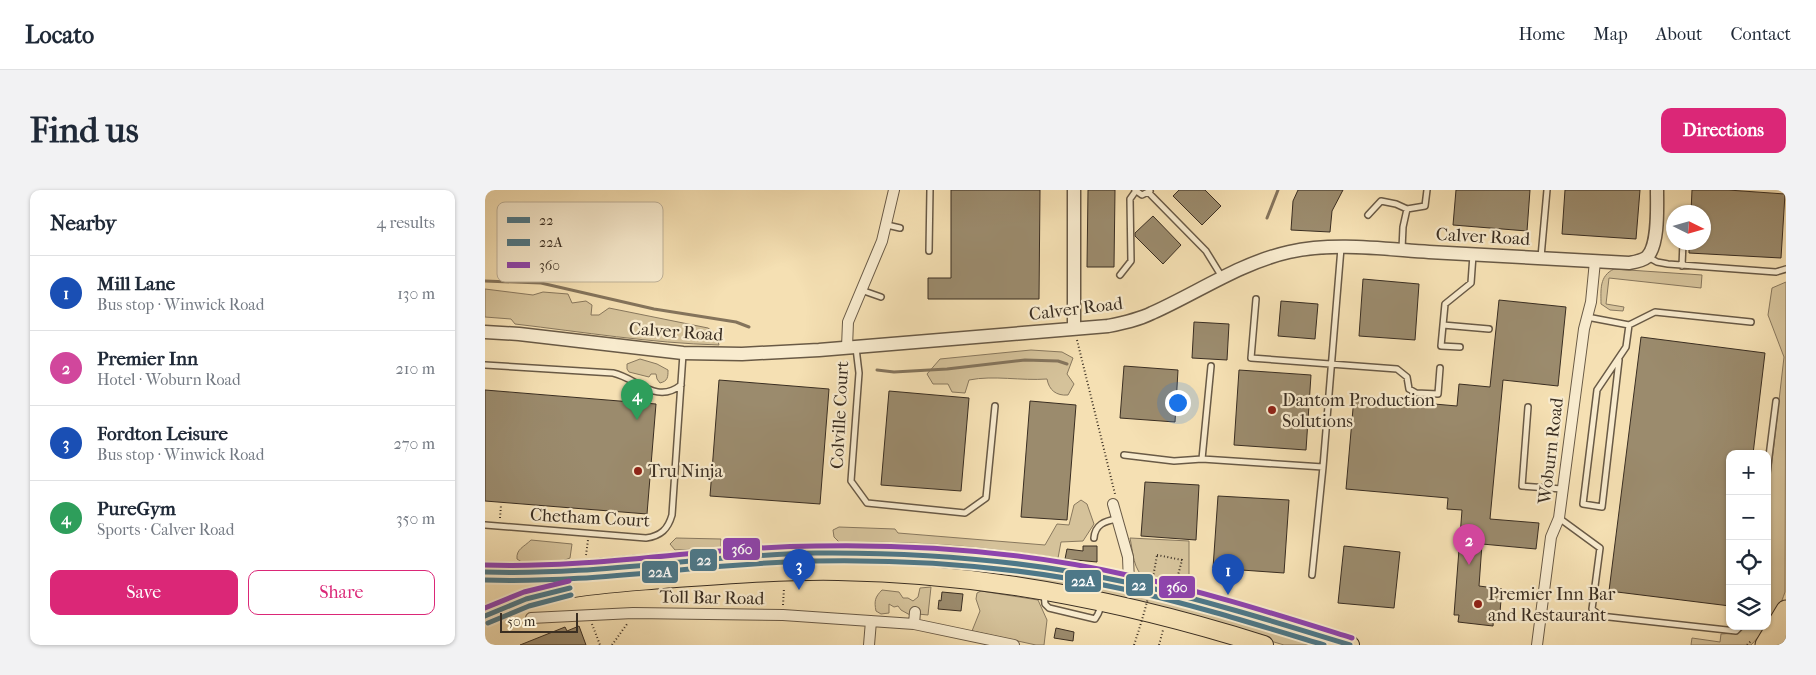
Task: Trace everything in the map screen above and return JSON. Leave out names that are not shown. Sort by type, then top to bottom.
[{"type":"highway","points":[[485,572],[554,571],[785,554],[915,555],[1012,564],[1090,575],[1129,583],[1211,603],[1350,645]]},
{"type":"highway","points":[[485,616],[517,602],[565,589],[775,571],[841,571],[930,576],[1044,590],[1103,601],[1177,619],[1264,645]]},
{"type":"highway","points":[[1765,645],[1786,610]]},
{"type":"highway","points":[[1770,645],[1786,634]]},
{"type":"street","points":[[851,347],[848,322],[882,242],[894,190]]},
{"type":"street","points":[[1073,190],[1076,335]]},
{"type":"street","points":[[1647,257],[1654,246],[1657,190]]},
{"type":"street","name":"Calver Road","points":[[485,332],[519,334],[683,353],[742,354],[1076,335],[1151,314],[1223,277],[1261,261],[1289,252],[1317,248],[1402,250],[1629,263],[1647,257]]},
{"type":"street","name":"Woburn Road","points":[[1537,645],[1548,553],[1551,537],[1559,518],[1583,329],[1591,302],[1595,261]]},
{"type":"street","points":[[1113,504],[1127,557],[1129,583]]},
{"type":"street","name":"Toll Bar Road","points":[[531,618],[569,611],[783,615],[914,624],[1014,645]]},
{"type":"street","points":[[914,624],[915,612]]},
{"type":"street","points":[[869,645],[871,621]]},
{"type":"lane","points":[[929,251],[930,190]]},
{"type":"lane","points":[[1368,215],[1381,201],[1396,204],[1407,209],[1425,206],[1427,190]]},
{"type":"lane","points":[[1541,258],[1547,190]]},
{"type":"lane","points":[[1120,275],[1131,261],[1129,199],[1135,191],[1142,195],[1150,191],[1206,251],[1223,277]]},
{"type":"lane","points":[[1402,250],[1403,227],[1407,209]]},
{"type":"lane","points":[[887,225],[900,228]]},
{"type":"lane","points":[[1312,574],[1341,248]]},
{"type":"lane","points":[[1682,266],[1683,250]]},
{"type":"lane","points":[[1460,347],[1441,346],[1445,304],[1471,282],[1473,254]]},
{"type":"lane","points":[[1647,257],[1662,264],[1682,266],[1777,272],[1786,269]]},
{"type":"lane","points":[[861,290],[881,297]]},
{"type":"lane","points":[[1256,299],[1251,358],[1397,369],[1407,376],[1409,389],[1416,393],[1438,394],[1440,368]]},
{"type":"lane","points":[[1587,317],[1629,325],[1655,312],[1751,322]]},
{"type":"lane","points":[[1443,325],[1489,329]]},
{"type":"lane","points":[[1619,360],[1601,507],[1583,504],[1597,390],[1626,347],[1629,325]]},
{"type":"lane","name":"Colville Court","points":[[851,347],[859,373],[851,481],[867,503],[965,513],[986,498],[995,406]]},
{"type":"lane","name":"Chetham Court","points":[[485,525],[646,538],[661,534],[666,529],[672,515],[683,353]]},
{"type":"lane","points":[[485,366],[613,372],[653,392],[667,392],[675,390],[681,385]]},
{"type":"lane","points":[[1201,459],[1211,366]]},
{"type":"lane","points":[[1770,450],[1776,401]]},
{"type":"lane","points":[[1528,407],[1522,486],[1562,489]]},
{"type":"lane","points":[[1124,455],[1174,461],[1201,459],[1323,467]]},
{"type":"lane","points":[[1559,518],[1600,548],[1592,609],[1600,616],[1726,630]]},
{"type":"lane","points":[[1094,538],[1094,532],[1100,524],[1117,519]]},
{"type":"path","points":[[1076,335],[1116,499],[1113,504]]},
{"type":"path","points":[[500,527],[501,505]]},
{"type":"path","points":[[586,558],[588,534]]},
{"type":"path","points":[[1134,645],[1150,592],[1157,555],[1181,560],[1175,584]]},
{"type":"path","points":[[783,615],[784,588]]},
{"type":"path","points":[[612,645],[633,613]]},
{"type":"path","points":[[590,620],[600,645]]},
{"type":"path","points":[[1159,645],[1164,626]]},
{"type":"shaded area","points":[[1614,269],[1702,275],[1701,288],[1609,278],[1606,304],[1624,307],[1623,311],[1610,310],[1601,304],[1601,289],[1603,279]]},
{"type":"shaded area","points":[[1786,282],[1785,592],[1771,622],[1771,470],[1784,357],[1768,315],[1772,288]]},
{"type":"shaded area","points":[[485,289],[533,295],[543,292],[568,294],[572,303],[586,301],[592,305],[591,315],[599,315],[609,308],[708,328],[716,334],[719,345],[617,337],[515,324],[511,319],[485,317]]},
{"type":"shaded area","points":[[1031,350],[1062,352],[1073,358],[1067,374],[1074,384],[1068,395],[1054,392],[1049,386],[1047,379],[998,378],[969,380],[965,393],[952,392],[948,384],[933,384],[927,374],[940,359]]},
{"type":"shaded area","points":[[640,359],[657,364],[668,370],[666,380],[660,383],[656,374],[651,374],[649,377],[629,372],[627,364]]},
{"type":"shaded area","points":[[1081,500],[1087,504],[1094,524],[1083,541],[1061,542],[1058,558],[949,545],[840,543],[834,537],[833,530],[839,527],[895,529],[898,533],[1045,545],[1057,524],[1069,525],[1074,505]]},
{"type":"shaded area","points":[[676,538],[721,539],[721,548],[675,550],[670,544]]},
{"type":"shaded area","points":[[1130,538],[1189,541],[1189,586],[1146,578],[1142,575],[1134,561]]},
{"type":"shaded area","points":[[531,540],[572,544],[570,558],[555,564],[528,566],[517,559],[517,556],[519,550]]},
{"type":"shaded area","points":[[817,559],[973,565],[1128,589],[1331,645],[1284,645],[1207,622],[817,565]]},
{"type":"shaded area","points":[[931,587],[928,615],[918,614],[916,610],[910,615],[898,606],[894,607],[889,604],[889,613],[881,614],[876,611],[876,599],[882,590],[899,592],[903,598],[913,601],[918,597],[920,588]]},
{"type":"shaded area","points":[[981,591],[1038,600],[1047,620],[1044,645],[1036,645],[972,631],[980,611],[976,599],[977,593]]},
{"type":"shaded area","points":[[1740,630],[1765,630],[1751,645],[1691,645],[1692,638],[1720,642],[1721,634],[1737,633]]},
{"type":"building","points":[[951,190],[1040,190],[1039,299],[928,299],[928,278],[951,278]]},
{"type":"building","points":[[1088,190],[1115,190],[1114,267],[1087,267]]},
{"type":"building","points":[[1179,190],[1205,190],[1221,206],[1202,225],[1173,196]]},
{"type":"building","points":[[1298,190],[1343,190],[1332,211],[1330,232],[1291,230],[1293,201]]},
{"type":"building","points":[[1456,190],[1530,190],[1527,231],[1453,225]]},
{"type":"building","points":[[1565,190],[1640,190],[1636,239],[1562,234]]},
{"type":"building","points":[[1692,190],[1728,190],[1785,194],[1781,258],[1689,253],[1689,250],[1711,250],[1711,205],[1691,205]]},
{"type":"building","points":[[1153,216],[1181,245],[1163,264],[1135,236],[1135,233]]},
{"type":"building","points":[[1363,279],[1419,284],[1415,340],[1359,336]]},
{"type":"building","points":[[1499,300],[1566,307],[1558,386],[1503,380],[1490,519],[1539,523],[1536,549],[1482,544],[1479,586],[1502,589],[1500,612],[1497,612],[1497,616],[1494,616],[1493,626],[1458,622],[1459,615],[1454,615],[1462,510],[1447,509],[1448,498],[1346,489],[1354,397],[1457,406],[1459,384],[1490,387]]},
{"type":"building","points":[[1281,301],[1318,304],[1315,339],[1278,336]]},
{"type":"building","points":[[1194,322],[1229,324],[1227,360],[1192,358]]},
{"type":"building","points":[[1641,337],[1765,353],[1753,450],[1726,450],[1726,606],[1609,591]]},
{"type":"building","points":[[1124,366],[1178,370],[1175,422],[1120,418]]},
{"type":"building","name":"Dantom Production Solutions","points":[[1239,370],[1311,375],[1306,450],[1234,445]]},
{"type":"building","points":[[719,380],[829,389],[820,504],[710,496]]},
{"type":"building","points":[[485,390],[656,404],[647,514],[485,501]]},
{"type":"building","points":[[889,391],[969,398],[961,491],[881,485]]},
{"type":"building","points":[[1030,401],[1076,405],[1067,520],[1021,517]]},
{"type":"building","points":[[1145,482],[1199,485],[1196,540],[1141,536]]},
{"type":"building","points":[[1218,496],[1289,500],[1284,573],[1213,568]]},
{"type":"building","points":[[1083,546],[1097,546],[1097,562],[1065,559],[1067,549],[1083,551]]},
{"type":"building","points":[[1344,546],[1400,552],[1394,608],[1338,603]]},
{"type":"building","points":[[942,592],[963,594],[961,611],[938,609]]},
{"type":"building","points":[[579,626],[586,645],[520,645],[565,627],[567,631]]},
{"type":"building","points":[[1056,628],[1074,632],[1073,641],[1054,638]]},
{"type":"waterway","points":[[1267,218],[1278,190]]},
{"type":"waterway","points":[[485,281],[497,281]]},
{"type":"waterway","points":[[513,282],[541,283],[654,309],[736,322],[749,327]]},
{"type":"waterway","points":[[877,370],[894,372],[947,369],[1025,360],[1058,361],[1067,364]]},
{"type":"transit line","name":"360","points":[[485,565],[568,564],[774,547],[894,546],[972,551],[1050,560],[1155,581],[1240,604],[1352,638]]},
{"type":"transit line","name":"22","points":[[485,572],[567,571],[733,557],[815,553],[893,554],[971,559],[1048,568],[1125,582],[1210,603],[1350,645]]},
{"type":"transit line","name":"22A","points":[[485,580],[567,579],[731,565],[813,561],[891,561],[969,566],[1046,575],[1123,589],[1199,608],[1324,645]]},
{"type":"transit line","name":"360","points":[[485,608],[524,592],[569,581]]},
{"type":"transit line","name":"22","points":[[485,616],[526,599],[570,588]]},
{"type":"transit line","name":"22A","points":[[488,623],[529,606],[571,595]]},
{"type":"place","name":"Dantom Production Solutions","points":[[1272,410]]},
{"type":"place","name":"PureGym","points":[[637,420]]},
{"type":"place","name":"Tru Ninja","points":[[638,471]]},
{"type":"place","name":"Premier Inn","points":[[1469,565]]},
{"type":"place","name":"Fordton Leisure","points":[[799,590]]},
{"type":"place","name":"Mill Lane","points":[[1228,595]]},
{"type":"place","name":"Premier Inn Bar and Restaurant","points":[[1478,604]]}]
